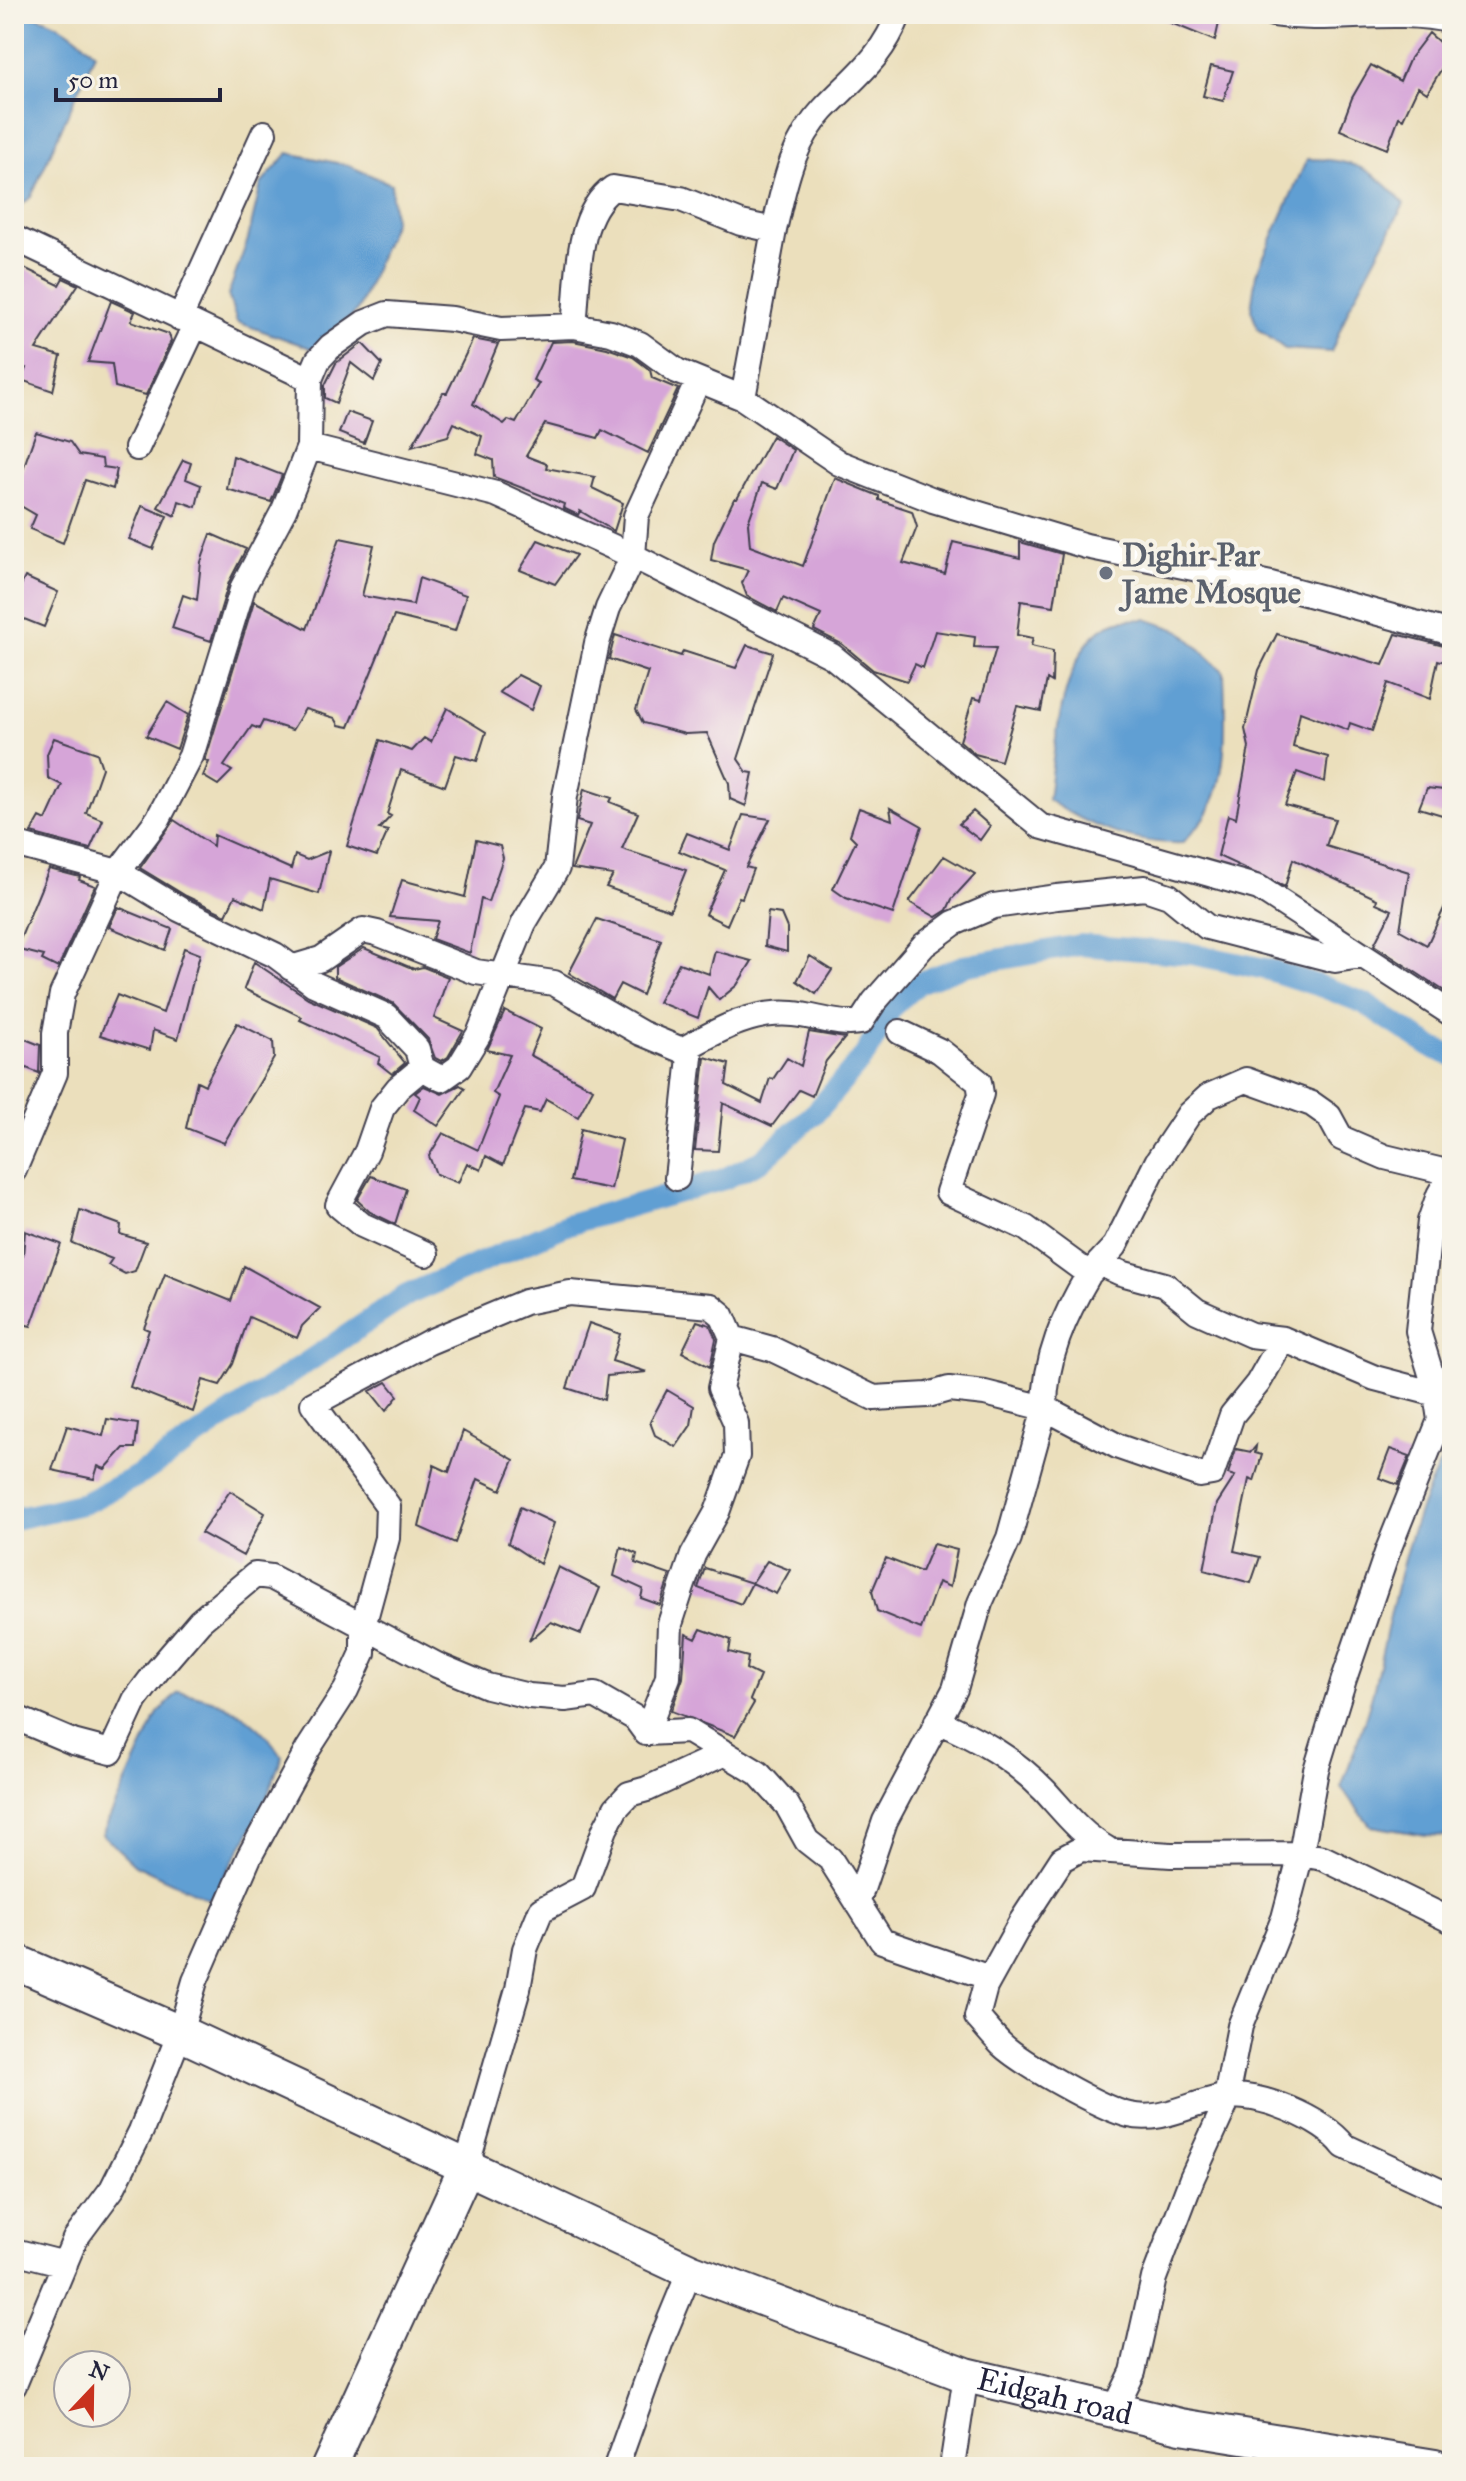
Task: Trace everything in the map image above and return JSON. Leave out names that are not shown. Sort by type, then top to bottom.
[{"type":"street","points":[[743,398],[787,169],[802,139],[821,112],[877,58],[899,14]]},
{"type":"street","points":[[1273,14],[1296,17],[1424,14],[1449,19]]},
{"type":"street","points":[[137,448],[264,133]]},
{"type":"street","points":[[574,326],[584,236],[602,196],[613,188],[681,199],[741,223],[774,230]]},
{"type":"street","points":[[14,238],[310,379]]},
{"type":"street","points":[[14,1170],[55,1073],[55,1033],[62,994],[118,872],[158,819],[191,756],[243,587],[284,510],[309,447],[310,379],[318,360],[331,346],[364,323],[387,314],[452,319],[511,330],[574,326],[611,333],[640,344],[677,371],[743,398],[839,463],[998,522],[1086,546],[1271,584],[1452,633]]},
{"type":"street","points":[[14,844],[118,872],[179,909],[255,944],[314,984],[386,1016],[417,1049],[422,1068],[442,1079],[459,1067],[479,1034],[524,923],[557,868],[565,796],[597,643],[608,608],[633,556],[636,516],[698,381]]},
{"type":"street","points":[[309,447],[496,494],[633,556],[832,656],[1040,826],[1259,888],[1452,1014]]},
{"type":"street","points":[[682,1050],[731,1023],[749,1017],[790,1014],[849,1024],[861,1022],[874,1002],[924,945],[954,923],[994,906],[1057,897],[1145,888],[1169,896],[1207,927],[1335,960],[1361,956]]},
{"type":"street","points":[[291,968],[321,959],[363,930],[476,972],[554,983],[641,1033],[682,1050],[690,1057],[677,1178]]},
{"type":"street","points":[[900,1032],[940,1051],[979,1082],[981,1094],[948,1192],[1026,1228],[1094,1268],[1165,1285],[1197,1311],[1251,1335],[1283,1339],[1375,1378],[1444,1398]]},
{"type":"street","points":[[422,1068],[398,1088],[382,1108],[367,1151],[338,1205],[362,1225],[426,1254]]},
{"type":"street","points":[[858,1901],[885,1821],[955,1689],[980,1603],[1009,1538],[1045,1408],[1045,1374],[1059,1331],[1094,1268],[1115,1246],[1157,1162],[1189,1114],[1209,1096],[1246,1080],[1312,1104],[1329,1116],[1341,1138],[1385,1157],[1452,1173],[1430,1221],[1418,1331],[1444,1398],[1440,1420],[1388,1550],[1344,1679],[1316,1770],[1301,1854],[1284,1918],[1248,2000],[1226,2096],[1154,2278],[1133,2372],[1114,2411]]},
{"type":"street","points":[[14,2385],[75,2239],[112,2189],[141,2131],[180,2033],[195,1981],[249,1857],[363,1653],[363,1626],[387,1538],[388,1506],[313,1404],[429,1342],[525,1302],[570,1293],[711,1306],[722,1315],[732,1338],[720,1388],[736,1423],[737,1456],[717,1512],[693,1555],[681,1590],[670,1624],[668,1677],[646,1733]]},
{"type":"street","points":[[732,1338],[772,1349],[874,1398],[928,1395],[949,1389],[985,1393],[1045,1408],[1119,1447],[1200,1475],[1212,1473],[1232,1415],[1258,1383],[1283,1339]]},
{"type":"street","points":[[14,1717],[73,1742],[111,1752],[135,1700],[157,1671],[200,1621],[255,1575],[271,1577],[437,1665],[487,1686],[529,1696],[565,1699],[595,1695],[635,1718],[646,1733]]},
{"type":"street","points":[[937,1721],[986,1742],[1045,1792],[1086,1837],[1107,1849]]},
{"type":"street","points":[[646,1733],[688,1731],[758,1773],[787,1805],[807,1841],[830,1859],[882,1941],[990,1978]]},
{"type":"street","points":[[329,2467],[466,2168],[518,1989],[525,1949],[541,1910],[583,1888],[610,1818],[629,1794],[647,1789],[725,1753]]},
{"type":"street","points":[[1452,1921],[1323,1858],[1301,1854],[1160,1854],[1081,1849],[1062,1859],[990,1978],[977,2017],[1003,2046],[1099,2103],[1131,2116],[1168,2114],[1226,2096],[1306,2116],[1334,2132],[1344,2146],[1452,2196]]},
{"type":"street","name":"Eidgah road","points":[[14,1961],[180,2033],[690,2271],[966,2375],[1181,2426],[1435,2467]]},
{"type":"street","points":[[14,2251],[65,2264]]},
{"type":"street","points":[[616,2467],[661,2341],[690,2271]]},
{"type":"street","points":[[952,2467],[966,2375]]},
{"type":"water","points":[[14,14],[48,20],[77,37],[95,53],[31,197],[15,211]]},
{"type":"water","points":[[288,153],[347,165],[391,184],[394,221],[359,308],[342,328],[316,350],[237,322],[228,295],[248,239],[261,184]]},
{"type":"water","points":[[1307,159],[1337,161],[1362,168],[1383,182],[1404,204],[1349,308],[1331,352],[1285,349],[1258,329],[1251,309],[1256,274]]},
{"type":"water","points":[[1146,619],[1181,631],[1224,672],[1224,744],[1220,781],[1207,814],[1183,843],[1147,841],[1112,832],[1048,800],[1064,700],[1083,651],[1097,633],[1115,622]]},
{"type":"water","points":[[1452,1442],[1452,1836],[1371,1826],[1341,1788],[1370,1701],[1412,1531],[1436,1471]]},
{"type":"water","points":[[178,1692],[210,1699],[238,1712],[272,1742],[282,1756],[261,1813],[210,1900],[135,1865],[102,1834],[158,1713]]},
{"type":"building","points":[[1149,14],[1221,14],[1215,41]]},
{"type":"building","points":[[1429,33],[1451,53],[1427,93],[1418,87],[1403,119],[1399,117],[1387,149],[1340,130],[1352,98],[1371,65],[1400,81],[1410,58]]},
{"type":"building","points":[[1211,66],[1233,71],[1223,101],[1203,96]]},
{"type":"building","points":[[14,263],[59,285],[63,278],[78,285],[36,349],[61,356],[53,391],[21,380],[26,368],[14,364]]},
{"type":"building","points":[[111,301],[135,312],[131,321],[169,334],[171,341],[146,395],[115,387],[112,364],[88,362]]},
{"type":"building","points":[[473,339],[498,344],[473,404],[504,424],[508,420],[516,423],[539,383],[533,380],[551,342],[573,341],[633,357],[650,370],[652,378],[678,389],[648,453],[602,430],[598,438],[545,424],[526,456],[547,464],[546,468],[595,477],[592,488],[623,503],[614,531],[580,511],[578,515],[563,508],[564,504],[494,477],[493,460],[477,454],[482,436],[454,423],[448,436],[412,446],[443,393],[447,393]]},
{"type":"building","points":[[362,343],[382,364],[374,381],[351,363],[336,403],[325,398],[325,385],[336,363]]},
{"type":"building","points":[[347,412],[372,421],[364,443],[339,433]]},
{"type":"building","points":[[36,432],[70,442],[79,455],[102,459],[103,467],[117,469],[113,489],[85,480],[63,543],[30,529],[36,515],[14,502],[14,481],[18,483]]},
{"type":"building","points":[[772,436],[793,450],[777,489],[762,483],[748,523],[750,546],[803,566],[835,478],[879,496],[879,500],[912,511],[917,527],[903,563],[945,574],[953,542],[1020,558],[1020,542],[1062,554],[1054,606],[1021,601],[1017,635],[1033,638],[1031,646],[1053,651],[1052,682],[1047,679],[1041,711],[1017,706],[1001,761],[975,754],[960,741],[973,698],[981,700],[996,648],[974,647],[975,637],[935,631],[923,668],[915,664],[907,681],[873,670],[842,644],[814,630],[821,615],[783,598],[777,612],[747,596],[742,583],[748,570],[711,560],[714,541],[734,499],[737,499]]},
{"type":"building","points":[[233,456],[282,475],[271,502],[227,489]]},
{"type":"building","points":[[183,460],[191,463],[186,479],[201,485],[196,507],[179,501],[175,516],[158,507]]},
{"type":"building","points":[[142,506],[167,516],[153,549],[129,539]]},
{"type":"building","points":[[211,534],[246,549],[229,582],[211,641],[172,628],[183,595],[197,600],[201,562]]},
{"type":"building","points":[[340,538],[374,545],[362,596],[413,605],[419,578],[466,595],[455,631],[394,616],[349,727],[339,725],[335,718],[305,709],[292,730],[263,721],[259,729],[252,726],[224,766],[232,771],[218,785],[203,776],[209,762],[205,761],[254,601],[307,629]]},
{"type":"building","points":[[538,540],[576,555],[555,584],[520,570]]},
{"type":"building","points":[[25,577],[58,592],[44,627],[14,615],[14,600]]},
{"type":"building","points":[[1277,634],[1383,665],[1396,634],[1452,648],[1452,664],[1438,660],[1430,699],[1388,683],[1372,731],[1350,723],[1348,730],[1300,712],[1293,747],[1328,757],[1325,782],[1297,772],[1285,805],[1335,819],[1326,846],[1409,872],[1400,930],[1427,945],[1452,891],[1452,996],[1374,945],[1392,910],[1376,903],[1377,899],[1293,859],[1285,887],[1218,856],[1228,815],[1236,818],[1249,747],[1245,729],[1259,670]]},
{"type":"building","points":[[615,635],[681,656],[683,651],[736,668],[747,645],[773,653],[738,759],[747,772],[753,773],[746,806],[730,799],[729,783],[707,733],[685,734],[643,723],[636,710],[648,672],[609,659]]},
{"type":"building","points":[[518,675],[540,686],[531,710],[499,692]]},
{"type":"building","points":[[167,702],[188,715],[177,749],[146,736]]},
{"type":"building","points":[[447,708],[486,732],[477,761],[456,755],[445,786],[401,770],[387,814],[391,816],[379,829],[388,831],[377,856],[347,846],[380,740],[412,751],[424,738],[431,742]]},
{"type":"building","points":[[54,738],[97,753],[102,768],[86,813],[103,820],[90,849],[31,833],[40,817],[46,820],[62,785],[48,778],[47,754]]},
{"type":"building","points":[[1427,788],[1452,791],[1452,818],[1419,808]]},
{"type":"building","points":[[584,789],[612,798],[610,802],[638,813],[622,849],[686,870],[670,910],[606,887],[613,875],[572,869],[590,825],[577,821]]},
{"type":"building","points":[[859,808],[892,820],[890,808],[922,826],[893,914],[846,898],[833,889],[856,841],[850,835]]},
{"type":"building","points":[[973,811],[990,826],[980,840],[959,824]]},
{"type":"building","points":[[743,815],[770,819],[746,867],[753,869],[727,925],[705,914],[725,870],[679,851],[687,833],[730,850]]},
{"type":"building","points":[[174,820],[213,846],[214,835],[291,869],[295,855],[307,860],[329,851],[319,894],[270,879],[264,909],[235,896],[226,915],[186,896],[140,868]]},
{"type":"building","points":[[476,840],[500,846],[503,858],[488,902],[481,899],[470,953],[432,939],[438,921],[390,917],[402,880],[465,897]]},
{"type":"building","points":[[944,856],[975,874],[952,899],[947,910],[936,917],[909,902]]},
{"type":"building","points":[[49,869],[80,877],[79,880],[95,886],[58,968],[42,960],[44,956],[16,949]]},
{"type":"building","points":[[118,907],[172,929],[165,950],[109,927]]},
{"type":"building","points":[[768,912],[781,914],[787,928],[787,952],[765,946]]},
{"type":"building","points":[[597,919],[661,940],[642,995],[620,984],[612,999],[569,973]]},
{"type":"building","points":[[184,948],[200,954],[178,1039],[153,1030],[150,1050],[100,1035],[117,995],[163,1013]]},
{"type":"building","points":[[364,948],[414,969],[423,967],[448,977],[434,1018],[463,1031],[448,1057],[441,1061],[435,1058],[428,1039],[393,1003],[335,977],[335,967]]},
{"type":"building","points":[[715,951],[752,961],[737,985],[719,1000],[708,987],[698,1018],[658,1002],[679,963],[709,974]]},
{"type":"building","points":[[810,956],[832,970],[816,994],[797,981]]},
{"type":"building","points":[[254,962],[308,998],[377,1028],[405,1063],[392,1074],[378,1063],[380,1057],[300,1020],[302,1017],[244,989]]},
{"type":"building","points":[[505,1011],[541,1029],[530,1055],[593,1089],[578,1117],[546,1099],[540,1112],[525,1109],[503,1165],[486,1156],[481,1170],[467,1163],[458,1183],[436,1174],[429,1156],[443,1133],[478,1150],[499,1097],[493,1093],[510,1055],[487,1050]]},
{"type":"building","points":[[237,1023],[273,1041],[274,1058],[224,1143],[186,1128],[197,1081],[205,1085]]},
{"type":"building","points":[[809,1032],[845,1038],[826,1061],[812,1096],[799,1090],[772,1126],[723,1103],[718,1151],[695,1150],[705,1057],[729,1064],[726,1085],[762,1103],[770,1078],[773,1079],[787,1058],[801,1066]]},
{"type":"building","points":[[25,1039],[40,1045],[39,1073],[14,1063],[14,1054]]},
{"type":"building","points":[[460,1085],[465,1088],[438,1126],[414,1110],[420,1097],[415,1093],[424,1086],[442,1094]]},
{"type":"building","points":[[581,1129],[622,1140],[611,1189],[570,1181]]},
{"type":"building","points":[[371,1176],[406,1189],[395,1224],[370,1212],[357,1200]]},
{"type":"building","points":[[80,1210],[121,1225],[120,1234],[146,1242],[135,1271],[125,1274],[108,1265],[112,1259],[72,1243]]},
{"type":"building","points":[[25,1231],[61,1244],[31,1326],[14,1322],[14,1254],[23,1256]]},
{"type":"building","points":[[244,1266],[320,1308],[302,1326],[297,1338],[249,1317],[233,1364],[220,1385],[203,1380],[193,1412],[130,1387],[149,1330],[144,1328],[165,1274],[231,1301]]},
{"type":"building","points":[[697,1321],[710,1325],[716,1339],[710,1367],[682,1352]]},
{"type":"building","points":[[589,1323],[620,1334],[612,1361],[647,1372],[607,1376],[604,1400],[567,1388]]},
{"type":"building","points":[[387,1382],[398,1396],[386,1411],[370,1391]]},
{"type":"building","points":[[667,1390],[694,1406],[691,1425],[676,1447],[655,1435],[650,1422]]},
{"type":"building","points":[[107,1419],[138,1424],[135,1448],[124,1448],[105,1469],[98,1466],[94,1479],[52,1470],[67,1426],[103,1436]]},
{"type":"building","points":[[463,1431],[514,1460],[501,1490],[478,1479],[455,1543],[419,1527],[434,1465],[449,1472]]},
{"type":"building","points":[[1256,1446],[1255,1453],[1262,1455],[1254,1481],[1249,1479],[1234,1551],[1260,1557],[1251,1583],[1204,1570],[1217,1504],[1235,1476],[1228,1474],[1236,1449],[1251,1452]]},
{"type":"building","points":[[1390,1449],[1410,1456],[1398,1485],[1379,1478]]},
{"type":"building","points":[[230,1491],[265,1513],[243,1556],[201,1533]]},
{"type":"building","points":[[520,1507],[554,1523],[540,1564],[508,1543]]},
{"type":"building","points":[[933,1544],[957,1550],[950,1587],[938,1582],[921,1629],[877,1611],[872,1591],[886,1558],[921,1572]]},
{"type":"building","points":[[621,1547],[637,1554],[635,1563],[670,1575],[660,1605],[641,1598],[643,1589],[614,1576]]},
{"type":"building","points":[[767,1561],[790,1570],[776,1594],[752,1583]]},
{"type":"building","points":[[558,1567],[600,1588],[581,1634],[551,1622],[529,1641]]},
{"type":"building","points":[[705,1568],[752,1583],[741,1604],[698,1588]]},
{"type":"building","points":[[701,1629],[731,1640],[729,1652],[748,1657],[746,1669],[760,1676],[750,1700],[754,1703],[735,1736],[671,1711],[683,1678],[686,1634],[696,1639]]},
{"type":"waterway","points":[[14,1519],[85,1503],[141,1474],[407,1295],[569,1224],[724,1179],[761,1161],[817,1111],[865,1055],[892,1007],[918,983],[963,966],[1080,945],[1192,954],[1266,969],[1364,1003],[1431,1047],[1452,1056]]},
{"type":"place","name":"Dighir Par Jame Mosque","points":[[1106,573]]}]
